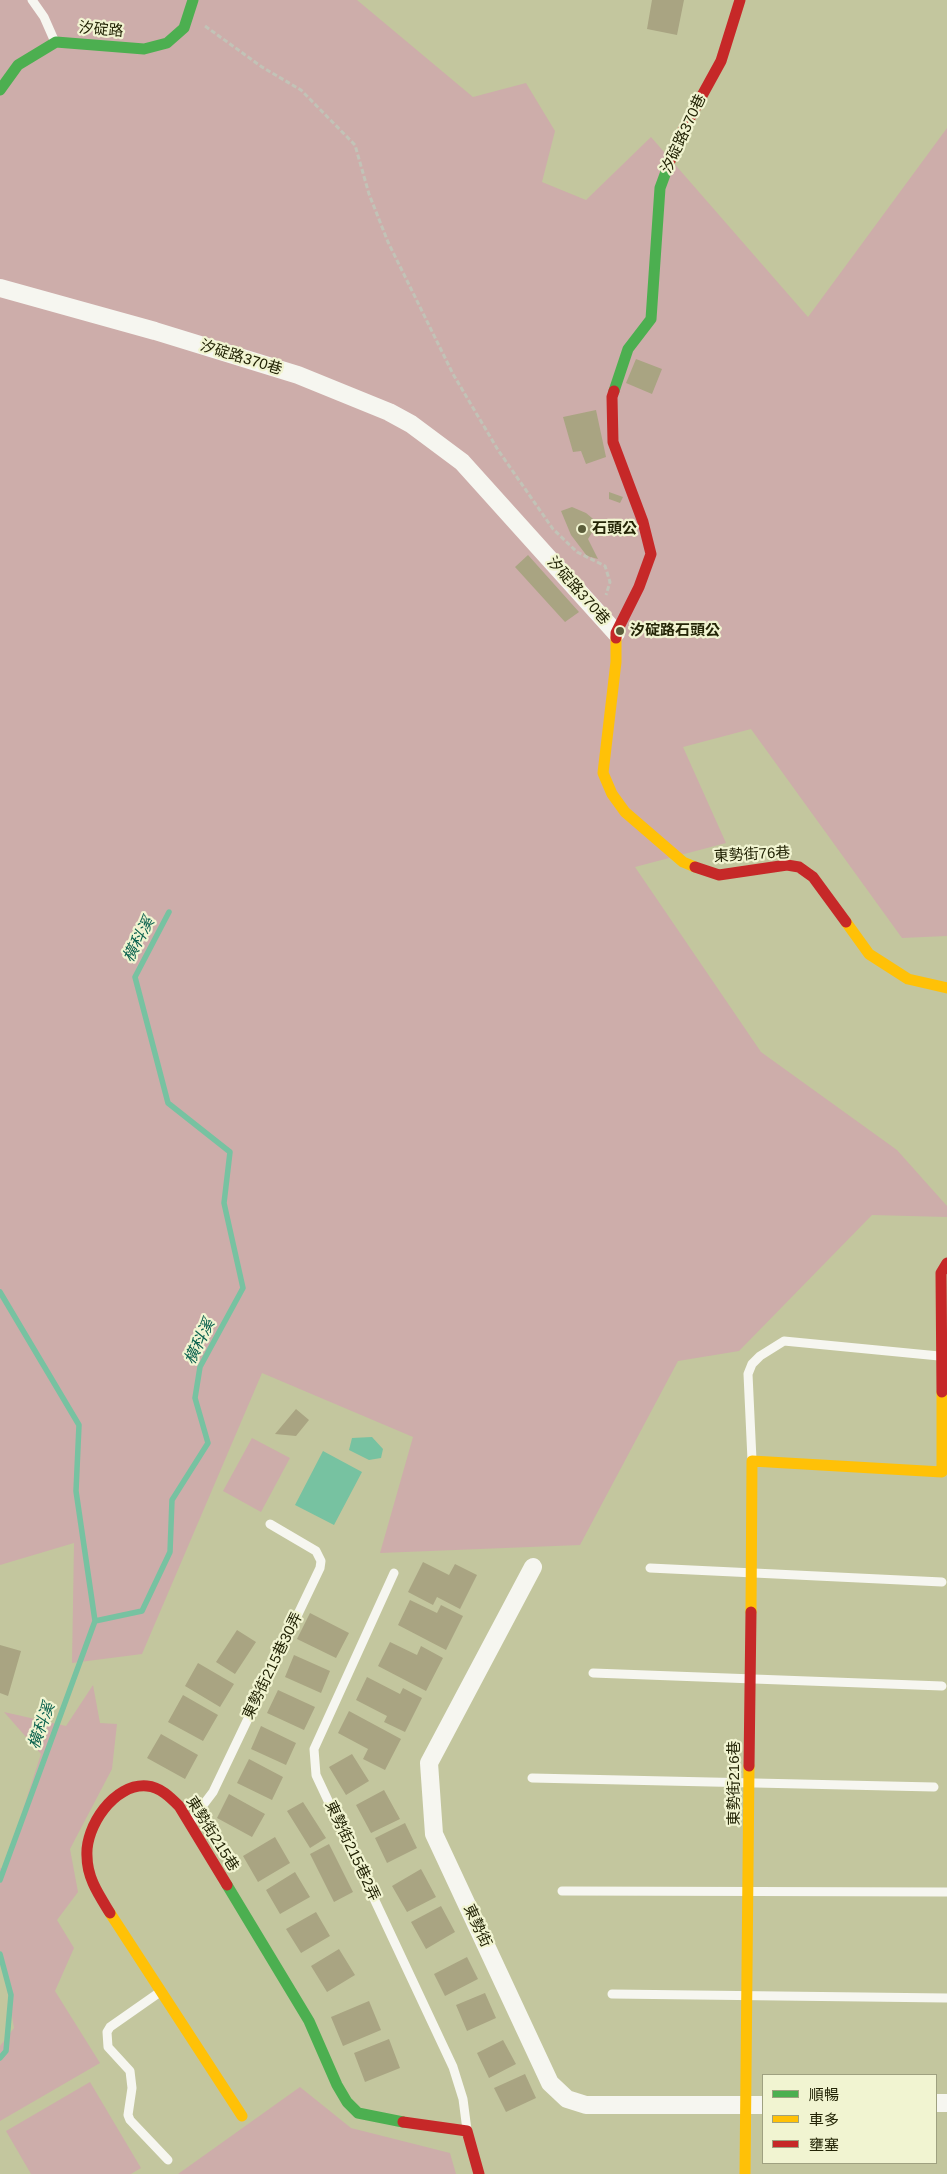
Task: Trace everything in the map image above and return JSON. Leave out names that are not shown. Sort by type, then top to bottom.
[{"type":"street","name":"汐碇路","points":[[56,42],[144,49],[167,43],[184,28],[193,0]]},
{"type":"street","name":"汐碇路370巷","points":[[0,288],[155,331],[298,375],[388,412],[411,424],[462,462],[616,633],[640,587],[651,554],[643,522],[613,442],[612,397],[628,349],[650,319],[654,294],[660,188],[676,143],[691,119],[706,86],[721,61],[740,0]]},
{"type":"street","points":[[0,90],[18,65],[56,42]]},
{"type":"street","name":"東勢街76巷","points":[[616,633],[616,662],[603,773],[612,794],[625,812],[682,862],[703,871],[719,875],[787,865],[799,867],[813,877],[869,954],[908,979],[947,988]]},
{"type":"street","points":[[752,1461],[944,1472],[944,1356],[941,1273],[947,1263]]},
{"type":"street","name":"東勢街216巷","points":[[752,1461],[748,1995],[755,2105]]},
{"type":"street","name":"東勢街","points":[[533,1567],[429,1762],[434,1834],[550,2083],[567,2099],[586,2105],[755,2105]]},
{"type":"street","name":"東勢街215巷","points":[[242,2116],[96,1891],[87,1865],[87,1844],[93,1827],[103,1811],[119,1796],[134,1788],[146,1786],[167,1794],[179,1806],[188,1824],[309,2021],[337,2085],[347,2102],[358,2113],[376,2118],[467,2131]]},
{"type":"street","points":[[746,2174],[755,2105]]},
{"type":"street","points":[[467,2131],[479,2174]]},
{"type":"lane","points":[[32,0],[44,17],[56,42]]},
{"type":"lane","points":[[752,1461],[748,1374],[752,1364],[760,1356],[784,1341],[944,1356]]},
{"type":"lane","name":"東勢街215巷30弄","points":[[188,1824],[213,1792],[320,1568],[321,1561],[316,1551],[270,1524]]},
{"type":"lane","points":[[650,1568],[942,1582]]},
{"type":"lane","name":"東勢街215巷2弄","points":[[394,1573],[314,1749],[316,1775],[453,2067],[463,2099],[467,2131]]},
{"type":"lane","points":[[593,1673],[942,1686]]},
{"type":"lane","points":[[532,1778],[934,1787]]},
{"type":"lane","points":[[562,1891],[947,1892]]},
{"type":"lane","points":[[160,1992],[110,2027],[106,2039],[108,2046],[130,2071],[132,2088],[128,2115],[130,2120],[168,2160]]},
{"type":"lane","points":[[612,1994],[947,1998]]},
{"type":"path","points":[[190,14],[262,68],[301,90],[355,145],[369,194],[388,242],[454,374],[498,450],[553,529],[577,552],[605,566],[610,582],[604,601]]},
{"type":"shaded area","points":[[0,0],[357,0],[473,97],[526,83],[555,131],[542,182],[586,200],[651,137],[808,317],[947,128],[947,936],[902,938],[751,729],[683,747],[726,843],[635,867],[761,1052],[897,1150],[947,1206],[947,1217],[872,1215],[739,1351],[678,1361],[580,1545],[380,1553],[413,1437],[262,1373],[142,1654],[72,1663],[74,1543],[0,1565]]},
{"type":"shaded area","points":[[372,1437],[383,1449],[381,1458],[369,1460],[349,1450],[352,1438]]},
{"type":"shaded area","points":[[252,1438],[290,1458],[261,1512],[223,1491]]},
{"type":"shaded area","points":[[323,1451],[362,1472],[334,1525],[295,1505]]},
{"type":"shaded area","points":[[93,1685],[100,1723],[117,1724],[112,1769],[70,1849],[78,1892],[57,1920],[74,1948],[55,1991],[100,2063],[0,2121],[0,2046],[14,2028],[0,1950],[0,1868],[4,1868],[41,1754],[4,1712],[66,1726]]},
{"type":"shaded area","points":[[90,2082],[141,2168],[131,2174],[31,2174],[6,2131]]},
{"type":"shaded area","points":[[300,2087],[351,2128],[450,2153],[456,2174],[178,2174]]},
{"type":"building","points":[[652,0],[684,0],[677,35],[647,29]]},
{"type":"building","points":[[636,359],[662,369],[652,394],[626,383]]},
{"type":"building","points":[[596,410],[606,457],[586,464],[581,451],[573,452],[563,417]]},
{"type":"building","points":[[609,492],[623,497],[620,503],[609,499]]},
{"type":"building","name":"石頭公","points":[[572,507],[586,513],[598,523],[588,539],[598,559],[587,556],[571,535],[561,511]]},
{"type":"building","points":[[528,555],[579,612],[565,622],[515,567]]},
{"type":"building","points":[[296,1409],[309,1420],[296,1436],[275,1434]]},
{"type":"building","points":[[423,1562],[449,1575],[455,1564],[477,1575],[460,1609],[437,1597],[433,1605],[408,1592]]},
{"type":"building","points":[[410,1600],[437,1613],[441,1605],[463,1616],[446,1650],[398,1625]]},
{"type":"building","points":[[310,1613],[349,1633],[336,1658],[297,1639]]},
{"type":"building","points":[[237,1630],[256,1642],[235,1674],[216,1662]]},
{"type":"building","points":[[390,1642],[417,1655],[421,1646],[443,1658],[426,1691],[378,1666]]},
{"type":"building","points":[[0,1645],[21,1651],[8,1696],[0,1693]]},
{"type":"building","points":[[294,1655],[330,1671],[321,1693],[285,1677]]},
{"type":"building","points":[[198,1663],[234,1684],[220,1707],[185,1686]]},
{"type":"building","points":[[367,1677],[400,1694],[403,1688],[422,1698],[405,1732],[384,1722],[387,1716],[356,1700]]},
{"type":"building","points":[[278,1690],[315,1707],[304,1730],[267,1713]]},
{"type":"building","points":[[183,1695],[218,1715],[203,1741],[168,1722]]},
{"type":"building","points":[[349,1711],[401,1739],[385,1770],[363,1759],[368,1749],[338,1733]]},
{"type":"building","points":[[261,1726],[296,1743],[286,1765],[251,1749]]},
{"type":"building","points":[[161,1734],[198,1755],[185,1779],[147,1758]]},
{"type":"building","points":[[352,1754],[369,1781],[346,1795],[329,1767]]},
{"type":"building","points":[[249,1759],[283,1777],[272,1800],[237,1783]]},
{"type":"building","points":[[384,1790],[400,1819],[371,1833],[356,1805]]},
{"type":"building","points":[[229,1794],[265,1814],[252,1837],[217,1818]]},
{"type":"building","points":[[303,1802],[326,1838],[310,1848],[287,1811]]},
{"type":"building","points":[[405,1823],[417,1848],[387,1863],[375,1838]]},
{"type":"building","points":[[275,1837],[290,1863],[258,1882],[243,1856]]},
{"type":"building","points":[[329,1844],[353,1892],[334,1902],[310,1854]]},
{"type":"building","points":[[421,1869],[436,1897],[407,1912],[392,1886]]},
{"type":"building","points":[[295,1872],[310,1897],[280,1914],[266,1890]]},
{"type":"building","points":[[441,1906],[455,1932],[426,1949],[411,1922]]},
{"type":"building","points":[[316,1912],[330,1936],[301,1953],[286,1929]]},
{"type":"building","points":[[339,1949],[355,1975],[327,1992],[311,1966]]},
{"type":"building","points":[[467,1957],[478,1979],[445,1996],[434,1974]]},
{"type":"building","points":[[485,1993],[496,2018],[467,2031],[456,2005]]},
{"type":"building","points":[[369,2001],[381,2030],[343,2046],[331,2017]]},
{"type":"building","points":[[389,2039],[400,2068],[365,2082],[354,2053]]},
{"type":"building","points":[[503,2040],[516,2064],[489,2078],[477,2053]]},
{"type":"building","points":[[525,2074],[536,2098],[506,2112],[494,2088]]},
{"type":"waterway","name":"橫科溪","points":[[0,1880],[95,1621],[142,1611],[170,1552],[172,1500],[208,1443],[195,1398],[200,1367],[243,1288],[224,1203],[230,1152],[168,1103],[135,977],[169,912]]},
{"type":"waterway","points":[[0,1292],[79,1425],[76,1491],[95,1621]]},
{"type":"waterway","name":"橫科溪","points":[[0,1954],[11,1995],[6,2051],[0,2058]]},
{"type":"traffic: fast","points":[[0,90],[18,65],[56,42],[144,49],[167,43],[184,28],[193,0]]},
{"type":"traffic: fast","points":[[614,391],[628,349],[651,319],[660,188],[670,161]]},
{"type":"traffic: fast","points":[[227,1885],[309,2021],[337,2085],[347,2102],[358,2113],[403,2122]]},
{"type":"traffic: slow","points":[[616,638],[616,662],[603,773],[612,794],[625,812],[683,862],[695,867]]},
{"type":"traffic: slow","points":[[846,922],[869,954],[908,979],[947,988]]},
{"type":"traffic: slow","points":[[751,1612],[752,1461],[942,1472],[942,1392]]},
{"type":"traffic: slow","points":[[745,2174],[749,1766]]},
{"type":"traffic: slow","points":[[110,1913],[242,2116]]},
{"type":"traffic: jam","points":[[670,161],[676,143],[721,61],[740,0]]},
{"type":"traffic: jam","points":[[614,391],[612,397],[613,442],[643,522],[651,554],[639,587],[616,633],[616,638]]},
{"type":"traffic: jam","points":[[695,867],[719,875],[787,865],[799,867],[813,877],[846,922]]},
{"type":"traffic: jam","points":[[942,1392],[941,1273],[947,1263]]},
{"type":"traffic: jam","points":[[749,1766],[751,1612]]},
{"type":"traffic: jam","points":[[110,1913],[91,1879],[87,1856],[88,1845],[96,1820],[104,1809],[113,1799],[135,1787],[147,1786],[156,1788],[179,1806],[227,1885]]},
{"type":"traffic: jam","points":[[403,2122],[467,2131],[479,2174]]},
{"type":"place","name":"石頭公","points":[[582,529]]},
{"type":"place","name":"汐碇路石頭公","points":[[620,631]]}]
